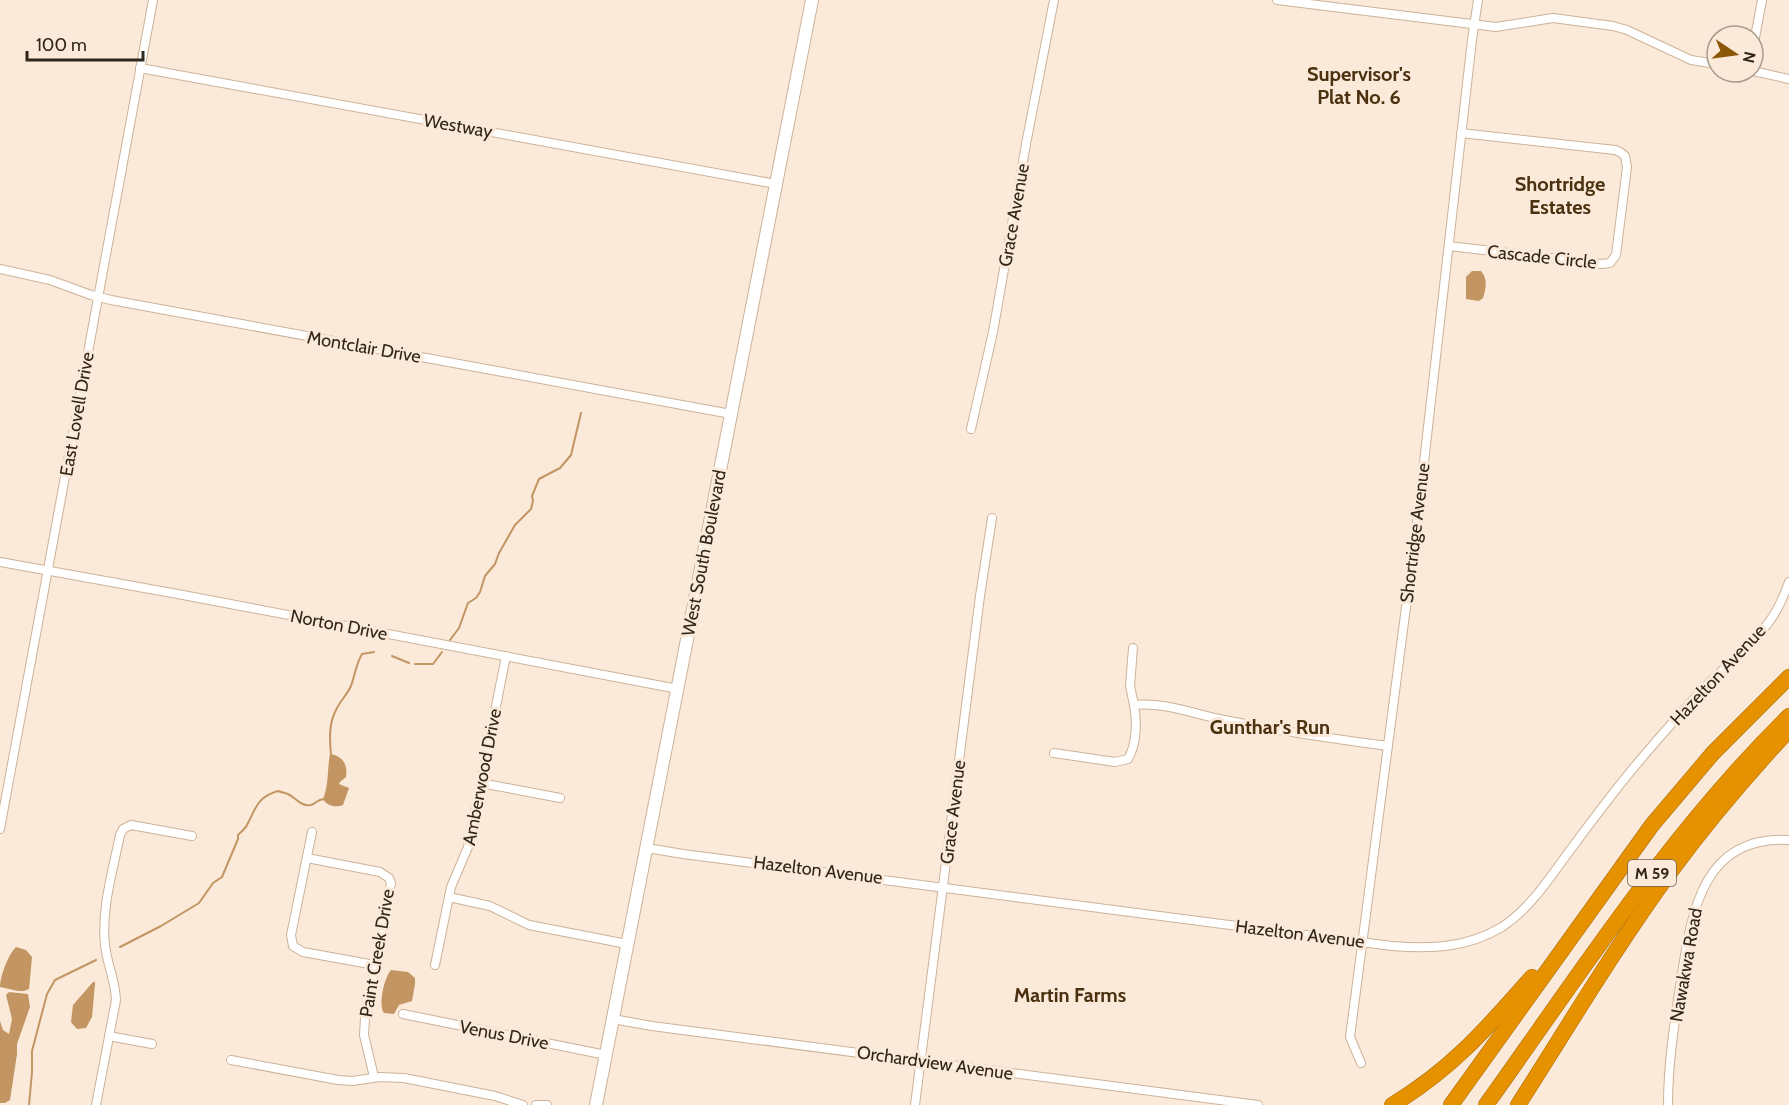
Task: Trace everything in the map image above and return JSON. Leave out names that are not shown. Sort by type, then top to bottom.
[{"type":"highway","name":"M 59","points":[[1451,1105],[1640,841],[1682,789],[1737,728],[1789,677]]},
{"type":"highway","name":"M 59","points":[[1486,1105],[1671,848],[1732,775],[1789,716]]},
{"type":"highway","points":[[1518,1105],[1629,931],[1672,869],[1725,803],[1789,730]]},
{"type":"highway","points":[[1392,1105],[1439,1074],[1464,1051],[1587,914]]},
{"type":"street","name":"East Lovell Drive","points":[[0,829],[153,0]]},
{"type":"street","name":"West South Boulevard","points":[[596,1105],[812,0]]},
{"type":"street","name":"Grace Avenue","points":[[971,429],[993,332],[1054,0]]},
{"type":"street","points":[[1277,0],[1473,26],[1510,26],[1553,18],[1613,26],[1627,30],[1691,60],[1705,62]]},
{"type":"street","name":"Shortridge Avenue","points":[[1361,1063],[1350,1036],[1418,515],[1473,26],[1478,0]]},
{"type":"street","points":[[1758,24],[1762,0]]},
{"type":"street","name":"Westway","points":[[140,68],[776,184]]},
{"type":"street","points":[[1765,73],[1789,78]]},
{"type":"street","name":"Cascade Circle","points":[[1449,246],[1602,264],[1610,263],[1616,255],[1627,167],[1625,156],[1615,150],[1461,133]]},
{"type":"street","name":"Montclair Drive","points":[[0,269],[50,280],[97,297],[731,414]]},
{"type":"street","name":"Grace Avenue","points":[[915,1105],[992,518]]},
{"type":"street","name":"Norton Drive","points":[[0,562],[678,689]]},
{"type":"street","name":"Hazelton Avenue","points":[[647,848],[1363,942],[1420,948],[1456,945],[1481,938],[1516,917],[1544,888],[1605,802],[1633,768],[1682,712],[1763,629],[1780,604],[1789,582]]},
{"type":"street","points":[[1054,753],[1115,762],[1128,759],[1133,747],[1135,721],[1130,686],[1133,648]]},
{"type":"street","name":"Amberwood Drive","points":[[435,965],[453,882],[468,847],[506,656]]},
{"type":"street","points":[[1134,705],[1163,705],[1202,716],[1283,732],[1388,746]]},
{"type":"street","points":[[481,783],[560,798]]},
{"type":"street","points":[[96,1105],[115,1007],[115,991],[105,946],[105,913],[122,832],[125,827],[134,825],[192,836]]},
{"type":"street","points":[[312,832],[291,935],[293,946],[303,952],[375,966]]},
{"type":"street","name":"Nawakwa Road","points":[[1668,1105],[1676,1016],[1694,910],[1702,889],[1715,868],[1732,853],[1747,845],[1772,839],[1789,840]]},
{"type":"street","name":"Paint Creek Drive","points":[[307,858],[380,872],[389,878],[390,888],[364,1028],[374,1077]]},
{"type":"street","points":[[449,897],[490,906],[529,925],[627,944]]},
{"type":"street","name":"Venus Drive","points":[[403,1014],[606,1055]]},
{"type":"street","name":"Orchardview Avenue","points":[[613,1019],[1258,1105]]},
{"type":"street","points":[[109,1036],[152,1044]]},
{"type":"street","points":[[231,1060],[338,1080],[352,1081],[374,1077],[404,1078],[495,1096],[523,1105]]},
{"type":"street","points":[[537,1105],[547,1105]]},
{"type":"shaded area","points":[[1472,271],[1481,271],[1486,280],[1483,298],[1479,301],[1466,299],[1466,277]]},
{"type":"shaded area","points":[[330,754],[341,759],[346,769],[346,777],[339,784],[349,788],[343,805],[340,806],[329,805],[323,799]]},
{"type":"shaded area","points":[[16,947],[26,950],[32,957],[29,989],[24,991],[0,987],[5,966]]},
{"type":"shaded area","points":[[391,970],[408,972],[415,978],[412,1001],[399,1005],[394,1014],[384,1013],[382,1009],[384,985]]},
{"type":"shaded area","points":[[93,982],[95,984],[92,1017],[86,1028],[77,1029],[71,1022],[73,1005]]},
{"type":"shaded area","points":[[9,992],[28,994],[30,1007],[17,1044],[10,1100],[0,1103],[0,1021],[3,1030],[9,1034],[12,1019],[6,995]]},
{"type":"waterway","points":[[450,640],[459,628],[468,603],[480,592],[485,576],[495,564],[515,525],[531,509],[532,496],[539,479],[560,468],[571,455],[581,413]]},
{"type":"waterway","points":[[331,756],[330,733],[333,716],[351,686],[362,654],[374,652]]},
{"type":"waterway","points":[[415,664],[433,664],[442,652]]},
{"type":"waterway","points":[[392,656],[409,663]]},
{"type":"waterway","points":[[120,947],[199,903],[213,883],[222,877],[238,835],[246,826],[258,804],[266,796],[278,791],[307,805],[325,799]]},
{"type":"waterway","points":[[29,1105],[32,1051],[47,994],[55,980],[96,960]]},
{"type":"district","name":"Supervisor's Plat No. 6","points":[[1359,86]]},
{"type":"district","name":"Shortridge Estates","points":[[1560,196]]},
{"type":"district","name":"Gunthar's Run","points":[[1270,727]]},
{"type":"district","name":"Martin Farms","points":[[1070,995]]}]
